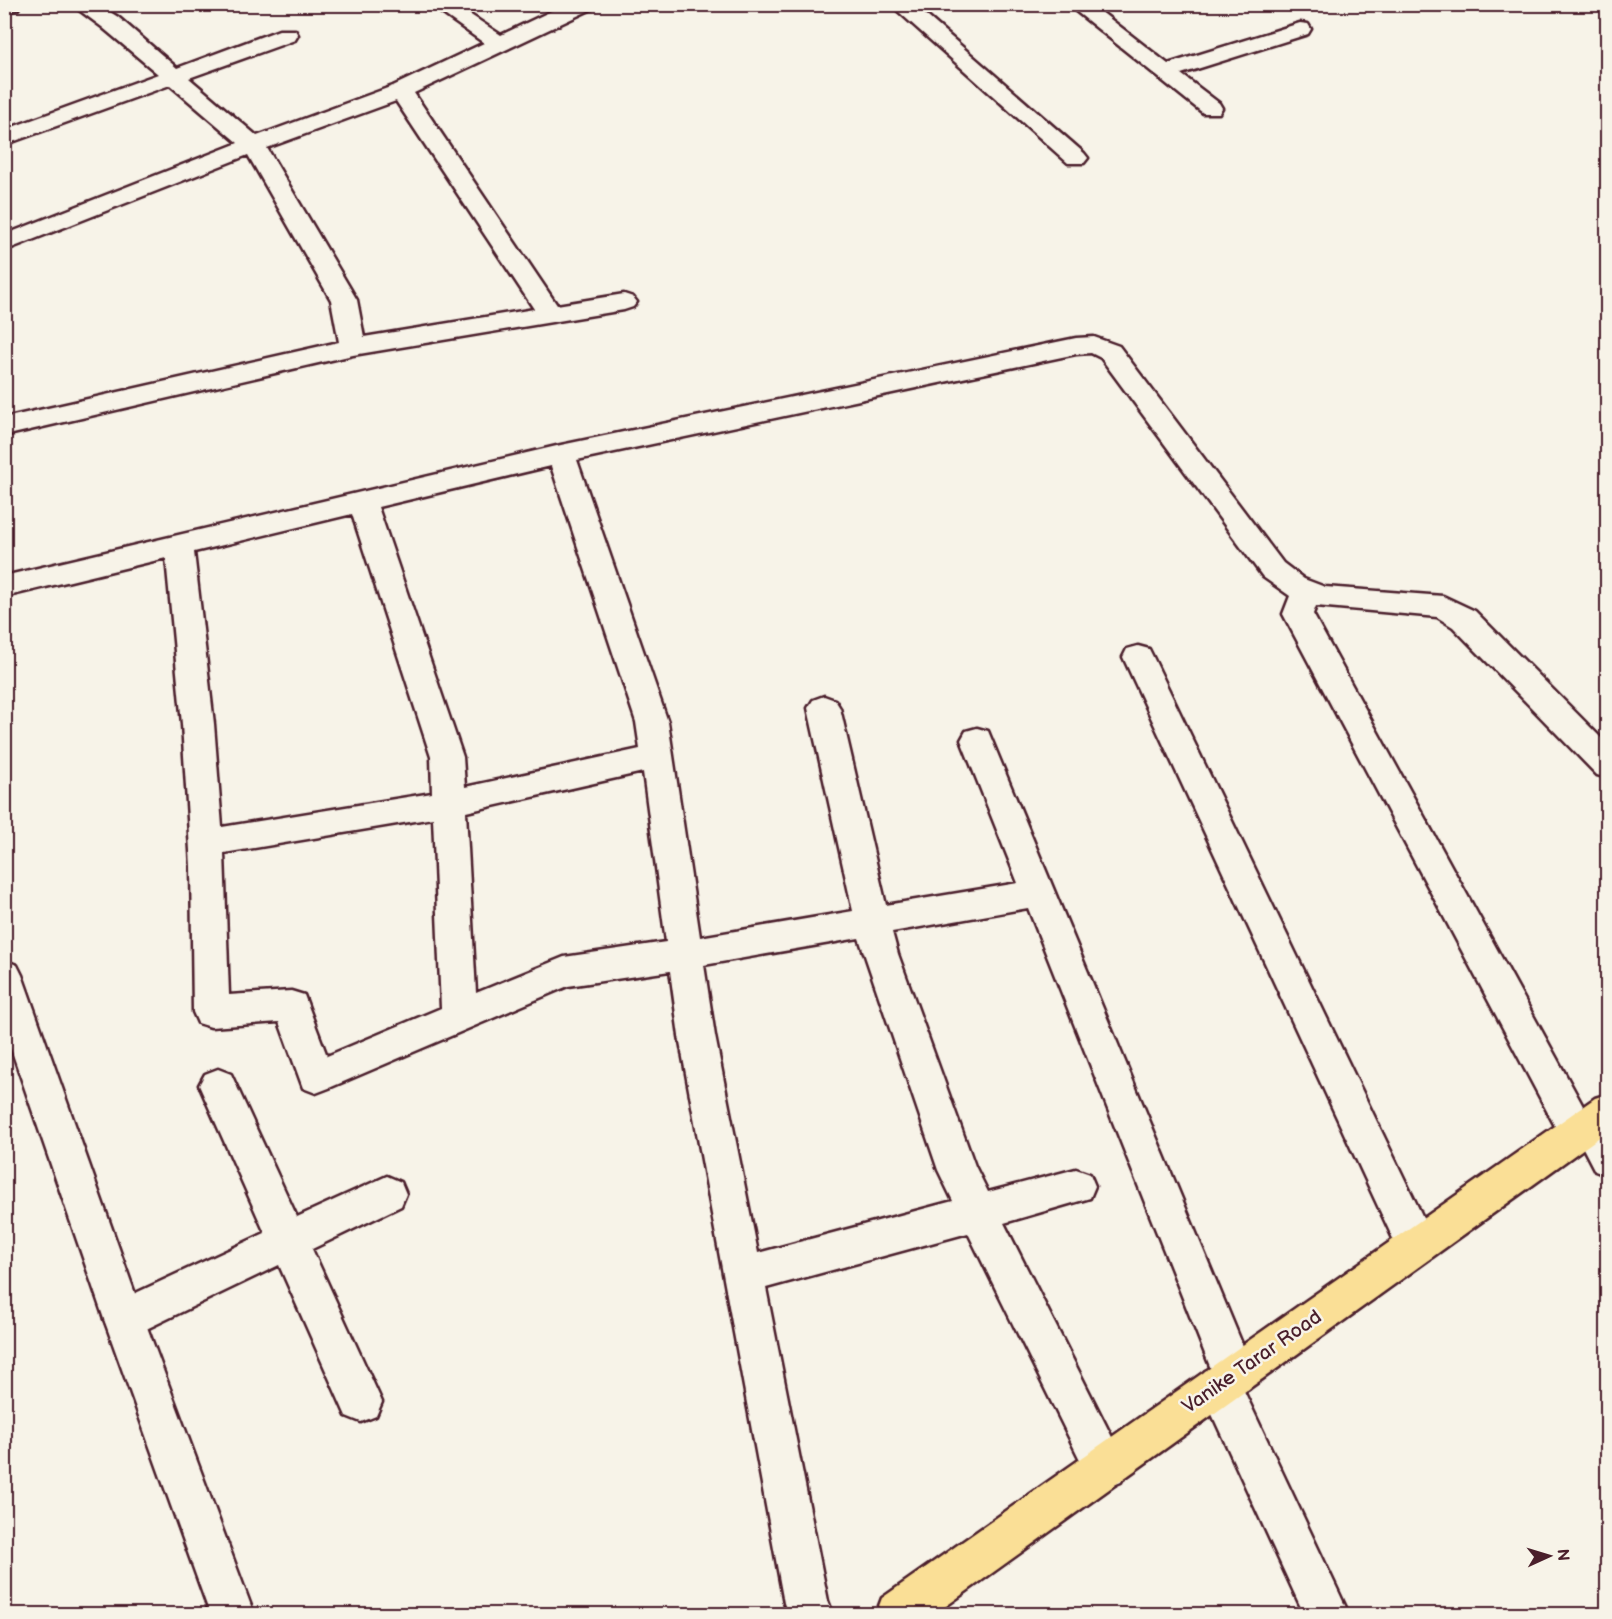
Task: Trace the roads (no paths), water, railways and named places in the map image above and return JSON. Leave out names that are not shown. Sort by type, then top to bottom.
[{"type":"main road","name":"Vanike Tarar Road","points":[[898,1614],[1591,1121]]},
{"type":"street","points":[[4,6],[10,4]]},
{"type":"street","points":[[81,4],[110,22],[254,145],[344,300],[353,347]]},
{"type":"street","points":[[439,4],[498,44]]},
{"type":"street","points":[[4,244],[254,145],[401,91],[584,4]]},
{"type":"street","points":[[900,4],[1076,158]]},
{"type":"street","points":[[1077,4],[1211,108]]},
{"type":"street","points":[[1165,72],[1300,29]]},
{"type":"street","points":[[4,138],[287,35]]},
{"type":"street","points":[[401,91],[551,315]]},
{"type":"street","points":[[4,427],[353,347],[624,302]]},
{"type":"street","points":[[4,587],[561,454],[1076,346],[1094,345],[1110,352],[1273,570],[1293,586],[1322,597],[1443,607],[1464,620],[1608,766]]},
{"type":"street","points":[[561,454],[652,722],[697,1036],[806,1603],[811,1614]]},
{"type":"street","points":[[362,502],[447,757],[459,1016]]},
{"type":"street","points":[[179,545],[198,724],[206,843],[211,1012],[291,1006],[316,1077],[564,972],[686,954],[1037,892]]},
{"type":"street","points":[[1307,591],[1298,614],[1591,1121],[1608,1159]]},
{"type":"street","points":[[1138,657],[1416,1245]]},
{"type":"street","points":[[824,708],[880,954],[957,1170],[1106,1467]]},
{"type":"street","points":[[977,740],[1227,1380],[1327,1614]]},
{"type":"street","points":[[206,843],[449,803],[657,757]]},
{"type":"street","points":[[4,975],[124,1319],[232,1614]]},
{"type":"street","points":[[218,1085],[361,1402]]},
{"type":"street","points":[[743,1276],[1076,1186]]},
{"type":"street","points":[[124,1319],[387,1194]]}]
